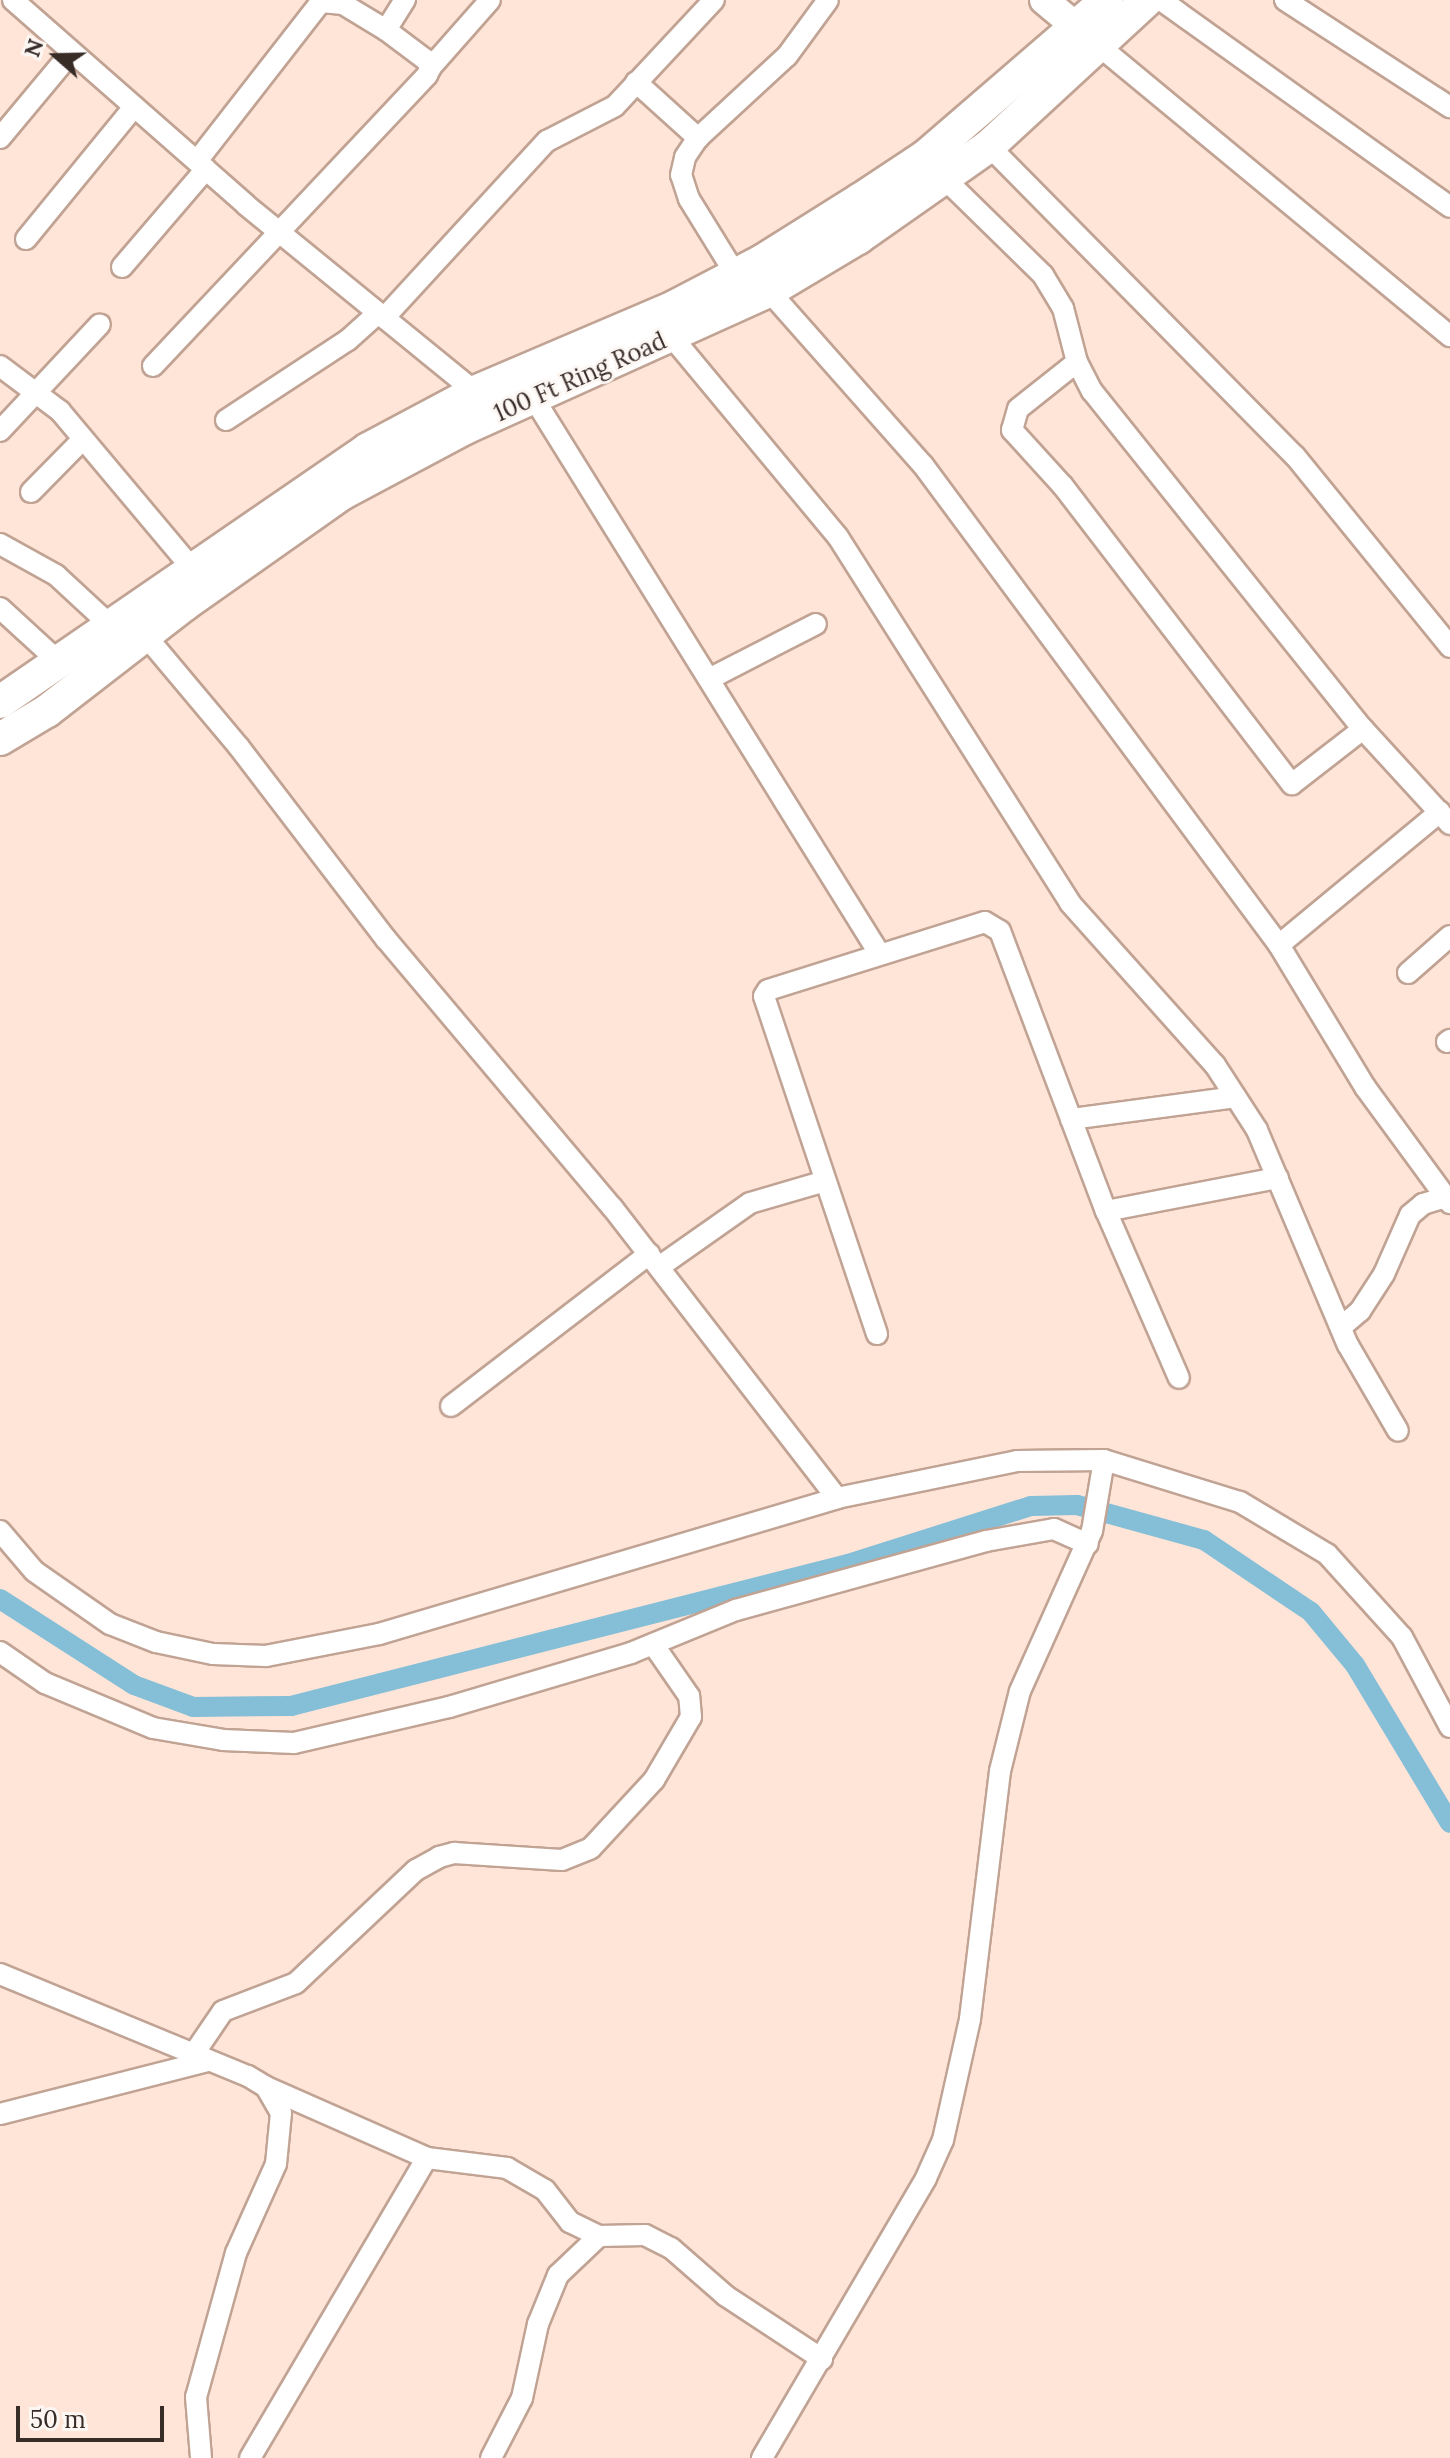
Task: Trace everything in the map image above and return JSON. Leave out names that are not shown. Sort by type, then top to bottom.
[{"type":"main road","name":"100 Ft Ring Road","points":[[0,702],[190,566],[368,449],[475,392],[736,275],[926,156],[1098,17],[1147,0]]},
{"type":"main road","name":"100 Ft Ring Road","points":[[0,739],[47,711],[145,635],[343,493],[533,397],[769,291],[946,180],[989,146],[1098,17]]},
{"type":"street","points":[[13,0],[70,54],[280,233],[475,392]]},
{"type":"street","points":[[386,30],[405,0]]},
{"type":"street","points":[[153,366],[280,233],[490,0]]},
{"type":"street","points":[[226,420],[381,316],[547,141],[615,106],[714,0]]},
{"type":"street","points":[[736,275],[689,199],[681,175],[685,157],[698,138],[787,56],[828,0]]},
{"type":"street","points":[[1044,0],[1098,17],[1450,336]]},
{"type":"street","points":[[1161,0],[1450,207]]},
{"type":"street","points":[[1285,0],[1450,107]]},
{"type":"street","points":[[122,267],[321,2],[343,4],[386,30],[431,67]]},
{"type":"street","points":[[0,138],[70,54]]},
{"type":"street","points":[[636,82],[698,138]]},
{"type":"street","points":[[26,239],[134,107]]},
{"type":"street","points":[[989,146],[1295,456],[1450,647]]},
{"type":"street","points":[[946,180],[1043,275],[1063,308],[1077,362],[1092,391],[1363,729],[1445,818],[1279,945]]},
{"type":"street","points":[[769,291],[923,465],[1279,945],[1365,1087],[1448,1200],[1423,1204],[1410,1215],[1384,1274],[1360,1311],[1341,1327]]},
{"type":"street","points":[[0,431],[100,324]]},
{"type":"street","points":[[672,337],[838,537],[1070,903],[1215,1065],[1236,1097],[1278,1178],[1341,1327],[1398,1431]]},
{"type":"street","points":[[1077,362],[1018,409],[1012,430],[1072,498],[1292,784],[1363,729]]},
{"type":"street","points":[[0,366],[37,393],[83,439],[190,566]]},
{"type":"street","points":[[533,397],[879,953]]},
{"type":"street","points":[[31,492],[83,439]]},
{"type":"street","points":[[0,544],[56,575],[110,625]]},
{"type":"street","points":[[0,608],[58,661]]},
{"type":"street","points":[[709,679],[816,624]]},
{"type":"street","points":[[145,635],[239,747],[386,939],[654,1261],[837,1498]]},
{"type":"street","points":[[877,1334],[764,996],[768,990],[985,922],[994,925],[1106,1211],[1179,1378]]},
{"type":"street","points":[[1408,973],[1450,936]]},
{"type":"street","points":[[1071,1119],[1236,1097]]},
{"type":"street","points":[[1106,1211],[1278,1178]]},
{"type":"street","points":[[451,1406],[654,1261],[750,1203],[825,1181]]},
{"type":"street","points":[[0,1531],[34,1571],[110,1624],[156,1642],[213,1654],[266,1656],[379,1634],[837,1498],[1017,1461],[1104,1468],[1240,1502],[1327,1554],[1402,1637],[1450,1727]]},
{"type":"street","points":[[762,2458],[822,2359],[943,2140],[970,2019],[1003,1758],[1037,1648],[1090,1538],[1104,1468]]},
{"type":"street","points":[[0,1652],[45,1683],[153,1728],[209,1738],[294,1743],[449,1707],[653,1644],[736,1610],[986,1541],[1054,1529],[1090,1538]]},
{"type":"street","points":[[0,2114],[200,2058],[223,2011],[296,1983],[416,1870],[439,1857],[454,1853],[562,1860],[591,1848],[654,1780],[691,1717],[689,1696],[653,1644]]},
{"type":"street","points":[[0,1974],[427,2158],[517,2173],[545,2190],[570,2222],[599,2236],[645,2235],[671,2248],[726,2296],[822,2359]]},
{"type":"street","points":[[201,2458],[195,2411],[201,2378],[236,2253],[282,2144],[281,2113],[266,2087]]},
{"type":"street","points":[[250,2458],[427,2158]]},
{"type":"street","points":[[491,2458],[522,2398],[538,2324],[558,2275],[599,2236]]},
{"type":"waterway","points":[[0,1599],[134,1685],[193,1707],[291,1706],[848,1564],[1031,1506],[1077,1505],[1204,1540],[1311,1612],[1355,1665],[1450,1823]]}]
